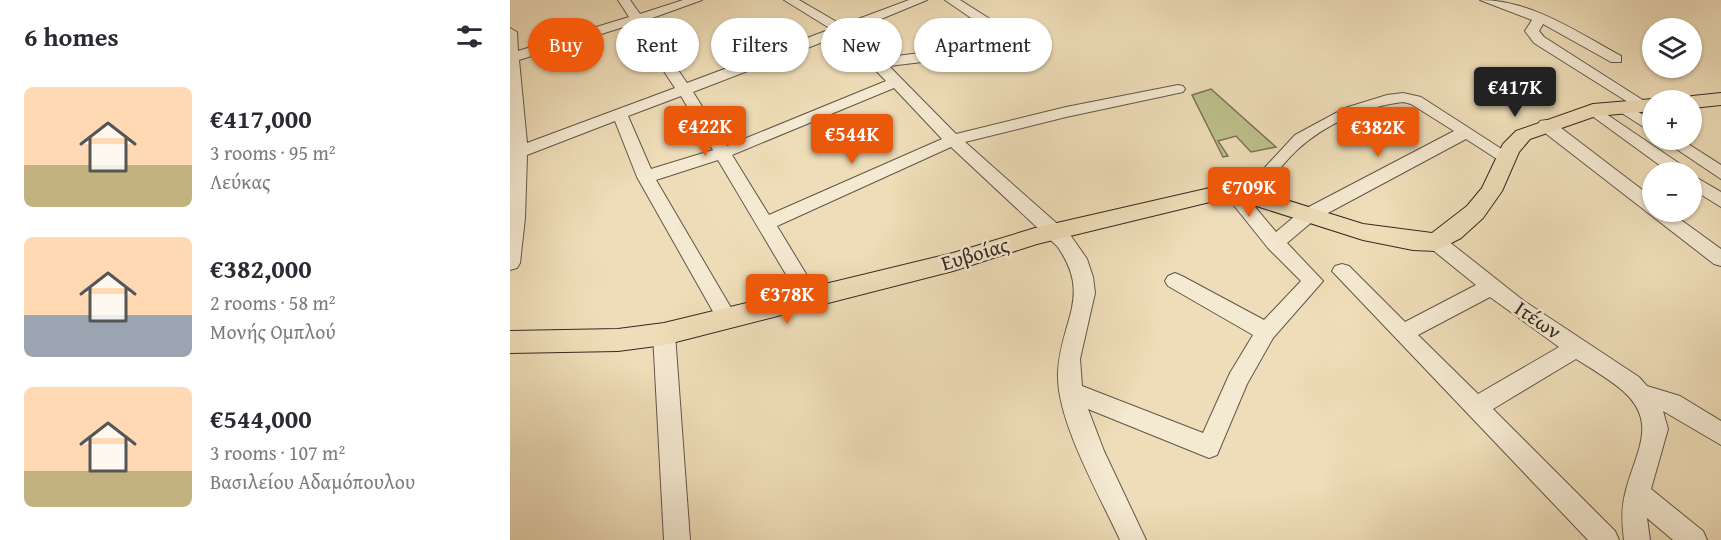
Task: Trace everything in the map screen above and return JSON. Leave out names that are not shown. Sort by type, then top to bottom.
[{"type":"main road","points":[[1702,101],[1721,99]]},
{"type":"main road","points":[[1436,242],[1453,232],[1475,212],[1491,191],[1506,157],[1518,139],[1546,125],[1593,110],[1642,106]]},
{"type":"main road","name":"Ευβοίας","points":[[510,342],[618,340],[664,334],[1197,197],[1241,195],[1307,216],[1387,237],[1436,242]]},
{"type":"street","points":[[624,0],[637,18]]},
{"type":"street","points":[[641,18],[696,0]]},
{"type":"street","points":[[790,0],[822,18]]},
{"type":"street","points":[[874,18],[921,0]]},
{"type":"street","points":[[902,60],[997,49],[1014,44],[1013,40],[951,0]]},
{"type":"street","points":[[1486,0],[1540,18],[1616,59]]},
{"type":"street","points":[[1540,18],[1532,31],[1539,40],[1642,101]]},
{"type":"street","points":[[512,58],[616,26]]},
{"type":"street","points":[[510,32],[519,152],[516,218],[510,263]]},
{"type":"street","points":[[519,152],[821,38]]},
{"type":"street","points":[[673,72],[810,297]]},
{"type":"street","points":[[886,72],[953,140],[1054,232],[1078,260],[1083,273],[1084,292],[1080,324],[1069,363],[1072,392],[1085,430],[1133,540]]},
{"type":"street","points":[[646,177],[723,153],[896,82]]},
{"type":"street","points":[[765,224],[953,140],[1066,111],[1178,89]]},
{"type":"street","points":[[1072,392],[1209,447],[1238,380],[1266,332],[1313,281],[1275,243],[1241,195],[1301,138],[1352,111],[1382,100],[1405,97],[1416,100],[1506,157]]},
{"type":"street","points":[[1622,107],[1642,121]]},
{"type":"street","points":[[1593,110],[1666,162]]},
{"type":"street","points":[[620,115],[646,177],[727,318]]},
{"type":"street","points":[[1546,125],[1642,199]]},
{"type":"street","points":[[1275,243],[1307,216],[1466,132]]},
{"type":"street","points":[[1686,150],[1721,173]]},
{"type":"street","points":[[1702,188],[1721,201]]},
{"type":"street","points":[[1671,222],[1721,259]]},
{"type":"street","name":"Ιτέων","points":[[1436,242],[1491,287],[1622,377],[1642,395],[1650,406],[1656,429],[1637,494],[1634,516],[1637,540]]},
{"type":"street","points":[[1342,271],[1606,540]]},
{"type":"street","points":[[1175,281],[1266,332]]},
{"type":"street","points":[[1402,333],[1491,287]]},
{"type":"street","points":[[664,334],[677,540]]},
{"type":"street","points":[[1475,407],[1578,347]]},
{"type":"street","name":"Ιτέων","points":[[1642,395],[1672,403],[1721,434]]},
{"type":"street","points":[[1637,494],[1694,540]]},
{"type":"green space","points":[[1211,89],[1276,147],[1251,152],[1236,136],[1218,141],[1228,156],[1223,157],[1192,95]]}]
